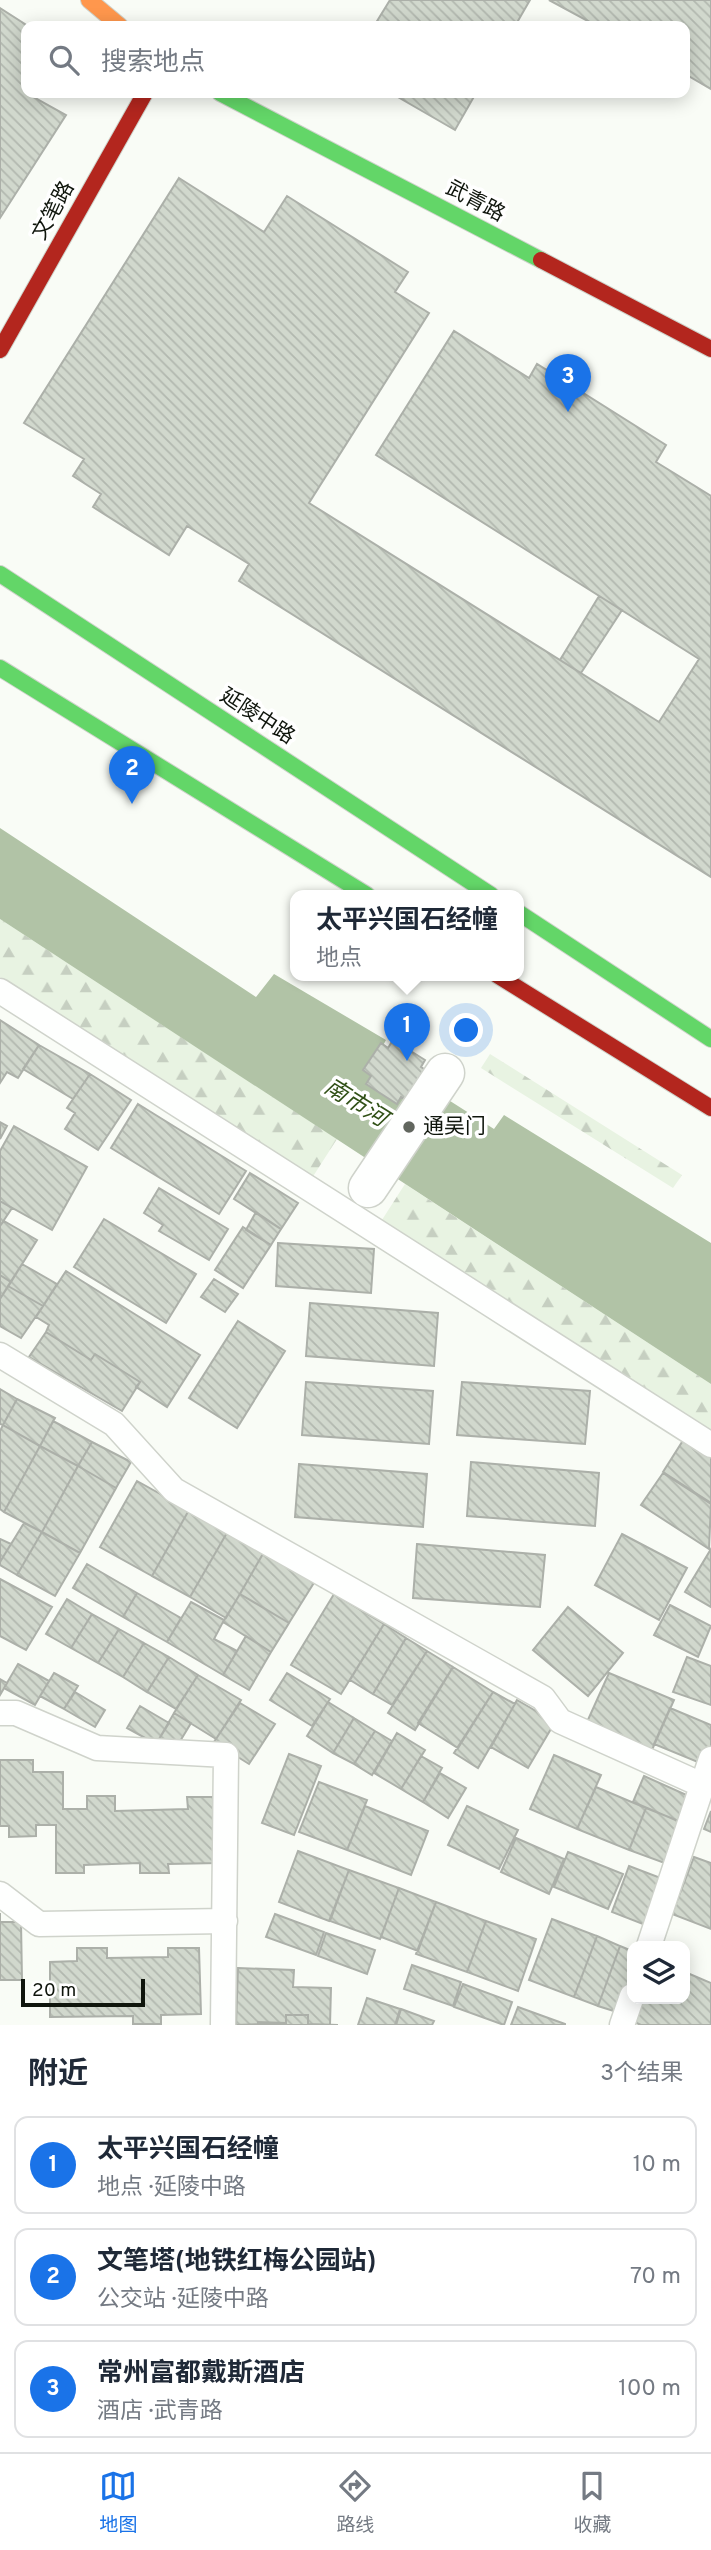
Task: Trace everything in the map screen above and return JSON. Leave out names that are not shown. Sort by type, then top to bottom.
[{"type":"main road","points":[[89,0],[114,21]]},
{"type":"main road","name":"文笔路","points":[[0,350],[142,98]]},
{"type":"main road","name":"武青路","points":[[230,98],[711,349]]},
{"type":"main road","name":"延陵中路","points":[[0,574],[483,890]]},
{"type":"main road","points":[[0,668],[359,890]]},
{"type":"main road","points":[[524,916],[711,1039]]},
{"type":"main road","points":[[507,981],[711,1108]]},
{"type":"street","points":[[368,1188],[444,1073]]},
{"type":"lane","points":[[0,991],[711,1446]]},
{"type":"lane","points":[[0,1355],[114,1424],[174,1490],[543,1698],[560,1721],[702,1785]]},
{"type":"lane","points":[[0,1713],[16,1713],[97,1748],[226,1755],[223,2025]]},
{"type":"lane","points":[[651,1941],[711,1759]]},
{"type":"lane","points":[[0,1894],[39,1924],[225,1921]]},
{"type":"lane","points":[[622,2025],[629,2004]]},
{"type":"green space","points":[[0,919],[337,1139],[312,1178],[0,977]]},
{"type":"green space","points":[[490,1054],[682,1175],[673,1188],[481,1068]]},
{"type":"green space","points":[[405,1184],[711,1384],[711,1434],[380,1223]]},
{"type":"water","name":"南市河","points":[[0,828],[256,997],[274,974],[386,1040],[378,1055],[494,1129],[504,1115],[711,1243],[711,1384],[0,919]]},
{"type":"building","points":[[390,0],[530,0],[518,21],[377,21]]},
{"type":"building","points":[[549,0],[711,0],[711,89],[690,77],[690,21],[588,21]]},
{"type":"building","points":[[0,8],[21,22],[21,98],[35,98],[66,115],[0,218]]},
{"type":"building","points":[[400,98],[473,98],[455,130]]},
{"type":"building","points":[[179,178],[264,232],[287,196],[408,272],[395,292],[429,313],[309,503],[659,722],[699,659],[376,455],[454,331],[529,378],[537,364],[666,445],[656,462],[711,496],[711,877],[239,581],[249,564],[187,526],[169,555],[93,507],[101,494],[73,476],[84,459],[24,423]]},
{"type":"building","points":[[599,596],[622,610],[581,673],[560,660]]},
{"type":"building","points":[[0,1020],[39,1045],[18,1078],[7,1072],[0,1083]]},
{"type":"building","points":[[393,1040],[425,1060],[421,1067],[430,1073],[411,1103],[401,1097],[397,1104],[366,1084],[371,1076],[363,1070],[381,1043],[388,1048]]},
{"type":"building","points":[[39,1045],[90,1074],[73,1099],[23,1069]]},
{"type":"building","points":[[90,1074],[131,1100],[98,1150],[65,1129],[75,1113],[67,1108]]},
{"type":"building","points":[[138,1104],[246,1171],[219,1214],[111,1148]]},
{"type":"building","points":[[0,1122],[7,1126],[0,1139]]},
{"type":"building","points":[[14,1126],[87,1167],[52,1230],[0,1201],[0,1151]]},
{"type":"building","points":[[250,1173],[298,1203],[281,1229],[234,1199]]},
{"type":"building","points":[[159,1188],[228,1229],[209,1260],[159,1231],[163,1225],[144,1213]]},
{"type":"building","points":[[0,1201],[12,1208],[0,1226]]},
{"type":"building","points":[[256,1212],[281,1229],[271,1245],[246,1230]]},
{"type":"building","points":[[104,1219],[196,1274],[166,1323],[74,1267]]},
{"type":"building","points":[[4,1221],[37,1240],[11,1282],[0,1275],[0,1226]]},
{"type":"building","points":[[243,1227],[271,1245],[243,1288],[215,1270]]},
{"type":"building","points":[[278,1243],[374,1249],[371,1293],[276,1286]]},
{"type":"building","points":[[22,1264],[57,1284],[43,1306],[8,1286]]},
{"type":"building","points":[[66,1271],[200,1355],[167,1407],[136,1387],[140,1382],[95,1354],[91,1360],[46,1332],[49,1325],[36,1317]]},
{"type":"building","points":[[0,1275],[11,1282],[0,1299]]},
{"type":"building","points":[[214,1279],[238,1294],[225,1312],[201,1297]]},
{"type":"building","points":[[8,1286],[43,1306],[21,1338],[0,1326],[0,1299]]},
{"type":"building","points":[[310,1303],[438,1313],[434,1366],[306,1356]]},
{"type":"building","points":[[238,1321],[285,1351],[237,1428],[189,1398]]},
{"type":"building","points":[[46,1332],[91,1360],[95,1354],[140,1382],[122,1411],[29,1357]]},
{"type":"building","points":[[306,1382],[433,1391],[429,1444],[302,1435]]},
{"type":"building","points":[[462,1382],[590,1391],[585,1444],[457,1435]]},
{"type":"building","points":[[0,1389],[17,1399],[3,1425],[0,1424]]},
{"type":"building","points":[[17,1399],[55,1418],[40,1446],[3,1425]]},
{"type":"building","points":[[53,1421],[92,1442],[78,1466],[40,1446]]},
{"type":"building","points":[[3,1425],[40,1446],[4,1512],[0,1509],[0,1431]]},
{"type":"building","points":[[684,1439],[711,1456],[711,1503],[663,1472]]},
{"type":"building","points":[[92,1442],[131,1462],[116,1488],[78,1466]]},
{"type":"building","points":[[40,1446],[78,1466],[42,1532],[4,1512]]},
{"type":"building","points":[[471,1462],[599,1473],[595,1526],[467,1516]]},
{"type":"building","points":[[299,1464],[427,1474],[423,1527],[295,1517]]},
{"type":"building","points":[[78,1466],[116,1488],[80,1553],[42,1532]]},
{"type":"building","points":[[663,1473],[711,1504],[709,1549],[641,1505]]},
{"type":"building","points":[[137,1481],[189,1510],[152,1576],[100,1547]]},
{"type":"building","points":[[189,1510],[228,1531],[190,1597],[152,1576]]},
{"type":"building","points":[[24,1523],[42,1532],[17,1575],[0,1565],[0,1562]]},
{"type":"building","points":[[228,1531],[264,1552],[226,1618],[190,1597]]},
{"type":"building","points":[[42,1532],[80,1553],[55,1596],[17,1575]]},
{"type":"building","points":[[622,1534],[687,1568],[659,1620],[595,1585]]},
{"type":"building","points":[[0,1539],[11,1544],[0,1562]]},
{"type":"building","points":[[417,1544],[545,1555],[540,1607],[413,1598]]},
{"type":"building","points":[[711,1549],[711,1607],[685,1592]]},
{"type":"building","points":[[264,1552],[315,1581],[289,1623],[240,1594]]},
{"type":"building","points":[[87,1564],[137,1593],[123,1617],[73,1588]]},
{"type":"building","points":[[0,1579],[52,1607],[26,1650],[0,1636]]},
{"type":"building","points":[[137,1593],[181,1618],[167,1642],[123,1617]]},
{"type":"building","points":[[240,1594],[289,1623],[271,1652],[223,1622]]},
{"type":"building","points":[[334,1594],[384,1624],[341,1694],[291,1665]]},
{"type":"building","points":[[67,1599],[92,1614],[71,1648],[46,1634]]},
{"type":"building","points":[[191,1602],[224,1620],[214,1639],[237,1651],[223,1675],[167,1642]]},
{"type":"building","points":[[670,1605],[711,1626],[698,1657],[654,1635]]},
{"type":"building","points":[[568,1607],[623,1653],[588,1696],[533,1650]]},
{"type":"building","points":[[92,1614],[119,1629],[98,1663],[71,1648]]},
{"type":"building","points":[[384,1624],[406,1638],[373,1694],[350,1680]]},
{"type":"building","points":[[119,1629],[144,1643],[123,1677],[98,1663]]},
{"type":"building","points":[[246,1636],[271,1652],[249,1690],[223,1675]]},
{"type":"building","points":[[406,1638],[427,1651],[392,1705],[373,1694]]},
{"type":"building","points":[[144,1643],[169,1657],[147,1692],[123,1677]]},
{"type":"building","points":[[427,1651],[453,1667],[415,1730],[388,1713]]},
{"type":"building","points":[[169,1657],[198,1675],[176,1709],[147,1692]]},
{"type":"building","points":[[687,1657],[711,1666],[711,1705],[673,1692]]},
{"type":"building","points":[[18,1664],[49,1681],[35,1705],[4,1688]]},
{"type":"building","points":[[453,1667],[493,1692],[458,1748],[418,1723]]},
{"type":"building","points":[[54,1673],[78,1686],[64,1709],[40,1696]]},
{"type":"building","points":[[287,1673],[330,1699],[312,1726],[270,1700]]},
{"type":"building","points":[[609,1673],[674,1700],[652,1750],[587,1722]]},
{"type":"building","points":[[198,1675],[241,1700],[216,1739],[174,1713]]},
{"type":"building","points":[[0,1679],[7,1683],[0,1695]]},
{"type":"building","points":[[75,1692],[105,1710],[95,1727],[64,1709]]},
{"type":"building","points":[[493,1692],[515,1704],[478,1768],[454,1753]]},
{"type":"building","points":[[517,1700],[555,1722],[528,1768],[491,1747]]},
{"type":"building","points":[[328,1702],[354,1718],[333,1753],[307,1736]]},
{"type":"building","points":[[240,1703],[275,1724],[249,1764],[214,1742]]},
{"type":"building","points":[[140,1706],[169,1723],[156,1744],[127,1728]]},
{"type":"building","points":[[670,1708],[711,1725],[711,1749],[705,1765],[654,1744]]},
{"type":"building","points":[[174,1713],[191,1723],[176,1748],[159,1739]]},
{"type":"building","points":[[354,1718],[375,1731],[354,1764],[333,1753]]},
{"type":"building","points":[[375,1731],[392,1741],[372,1775],[354,1764]]},
{"type":"building","points":[[397,1733],[425,1750],[401,1789],[374,1773]]},
{"type":"building","points":[[289,1754],[321,1766],[294,1835],[262,1823]]},
{"type":"building","points":[[554,1755],[601,1775],[577,1829],[530,1809]]},
{"type":"building","points":[[421,1756],[442,1768],[423,1802],[401,1789]]},
{"type":"building","points":[[0,1760],[33,1760],[33,1772],[63,1772],[63,1809],[87,1809],[87,1796],[115,1796],[115,1811],[188,1809],[187,1797],[216,1797],[218,1863],[168,1864],[169,1873],[140,1873],[140,1863],[84,1865],[84,1873],[56,1873],[56,1825],[36,1825],[36,1836],[9,1837],[9,1826],[0,1826]]},
{"type":"building","points":[[440,1773],[466,1788],[448,1818],[423,1802]]},
{"type":"building","points":[[644,1776],[691,1797],[680,1822],[633,1802]]},
{"type":"building","points":[[319,1782],[367,1800],[347,1850],[299,1832]]},
{"type":"building","points":[[596,1787],[646,1808],[629,1850],[577,1829]]},
{"type":"building","points":[[365,1806],[428,1831],[411,1875],[347,1850]]},
{"type":"building","points":[[467,1806],[518,1830],[499,1869],[448,1845]]},
{"type":"building","points":[[646,1808],[684,1823],[670,1865],[629,1850]]},
{"type":"building","points":[[711,1811],[711,1832],[704,1829]]},
{"type":"building","points":[[516,1838],[564,1859],[549,1894],[501,1872]]},
{"type":"building","points":[[298,1851],[349,1870],[329,1921],[279,1902]]},
{"type":"building","points":[[568,1852],[623,1874],[608,1909],[554,1887]]},
{"type":"building","points":[[694,1857],[711,1863],[711,1929],[672,1914]]},
{"type":"building","points":[[629,1866],[666,1880],[648,1926],[612,1912]]},
{"type":"building","points":[[349,1870],[399,1888],[380,1939],[330,1921]]},
{"type":"building","points":[[399,1888],[436,1902],[418,1951],[381,1937]]},
{"type":"building","points":[[436,1902],[486,1921],[467,1972],[416,1954]]},
{"type":"building","points":[[275,1914],[324,1932],[316,1955],[266,1937]]},
{"type":"building","points":[[552,1919],[597,1936],[574,1997],[529,1980]]},
{"type":"building","points":[[486,1921],[536,1939],[518,1991],[467,1972]]},
{"type":"building","points":[[0,1922],[21,1922],[22,1980],[0,1980]]},
{"type":"building","points":[[326,1933],[375,1950],[367,1974],[318,1956]]},
{"type":"building","points":[[597,1936],[620,1946],[598,2006],[574,1997]]},
{"type":"building","points":[[620,1946],[627,1949],[627,1993],[620,2013],[598,2006]]},
{"type":"building","points":[[77,1948],[107,1948],[107,1958],[168,1957],[168,1948],[199,1948],[201,2014],[161,2015],[161,2024],[133,2024],[133,2016],[50,2017],[50,1962],[77,1961]]},
{"type":"building","points":[[412,1965],[461,1982],[453,2006],[404,1989]]},
{"type":"building","points":[[238,1968],[294,1970],[293,1987],[331,1988],[330,2025],[308,2024],[308,2015],[286,2015],[286,2023],[236,2025]]},
{"type":"building","points":[[690,1974],[711,1983],[711,2025],[641,2025],[634,2022],[642,2004],[690,2004]]},
{"type":"building","points":[[463,1984],[512,2002],[504,2025],[454,2007]]},
{"type":"building","points":[[367,1998],[400,2009],[395,2025],[358,2025]]},
{"type":"building","points":[[518,2007],[565,2024],[565,2025],[511,2025]]},
{"type":"building","points":[[401,2009],[434,2021],[432,2025],[396,2025]]},
{"type":"building","points":[[286,2015],[308,2015],[308,2024],[338,2025],[258,2025],[258,2022],[286,2023]]},
{"type":"traffic: fast","points":[[230,98],[541,260]]},
{"type":"traffic: fast","points":[[0,574],[483,890]]},
{"type":"traffic: fast","points":[[0,668],[359,890]]},
{"type":"traffic: fast","points":[[524,916],[711,1039]]},
{"type":"traffic: slow","points":[[89,0],[114,21]]},
{"type":"traffic: jam","points":[[0,350],[142,98]]},
{"type":"traffic: jam","points":[[541,260],[711,349]]},
{"type":"traffic: jam","points":[[507,981],[711,1108]]},
{"type":"place","name":"常州富都戴斯酒店","points":[[568,412]]},
{"type":"place","name":"文笔塔(地铁红梅公园站)","points":[[132,804]]},
{"type":"place","name":"太平兴国石经幢","points":[[407,1061]]},
{"type":"place","name":"通吴门","points":[[409,1127]]}]
